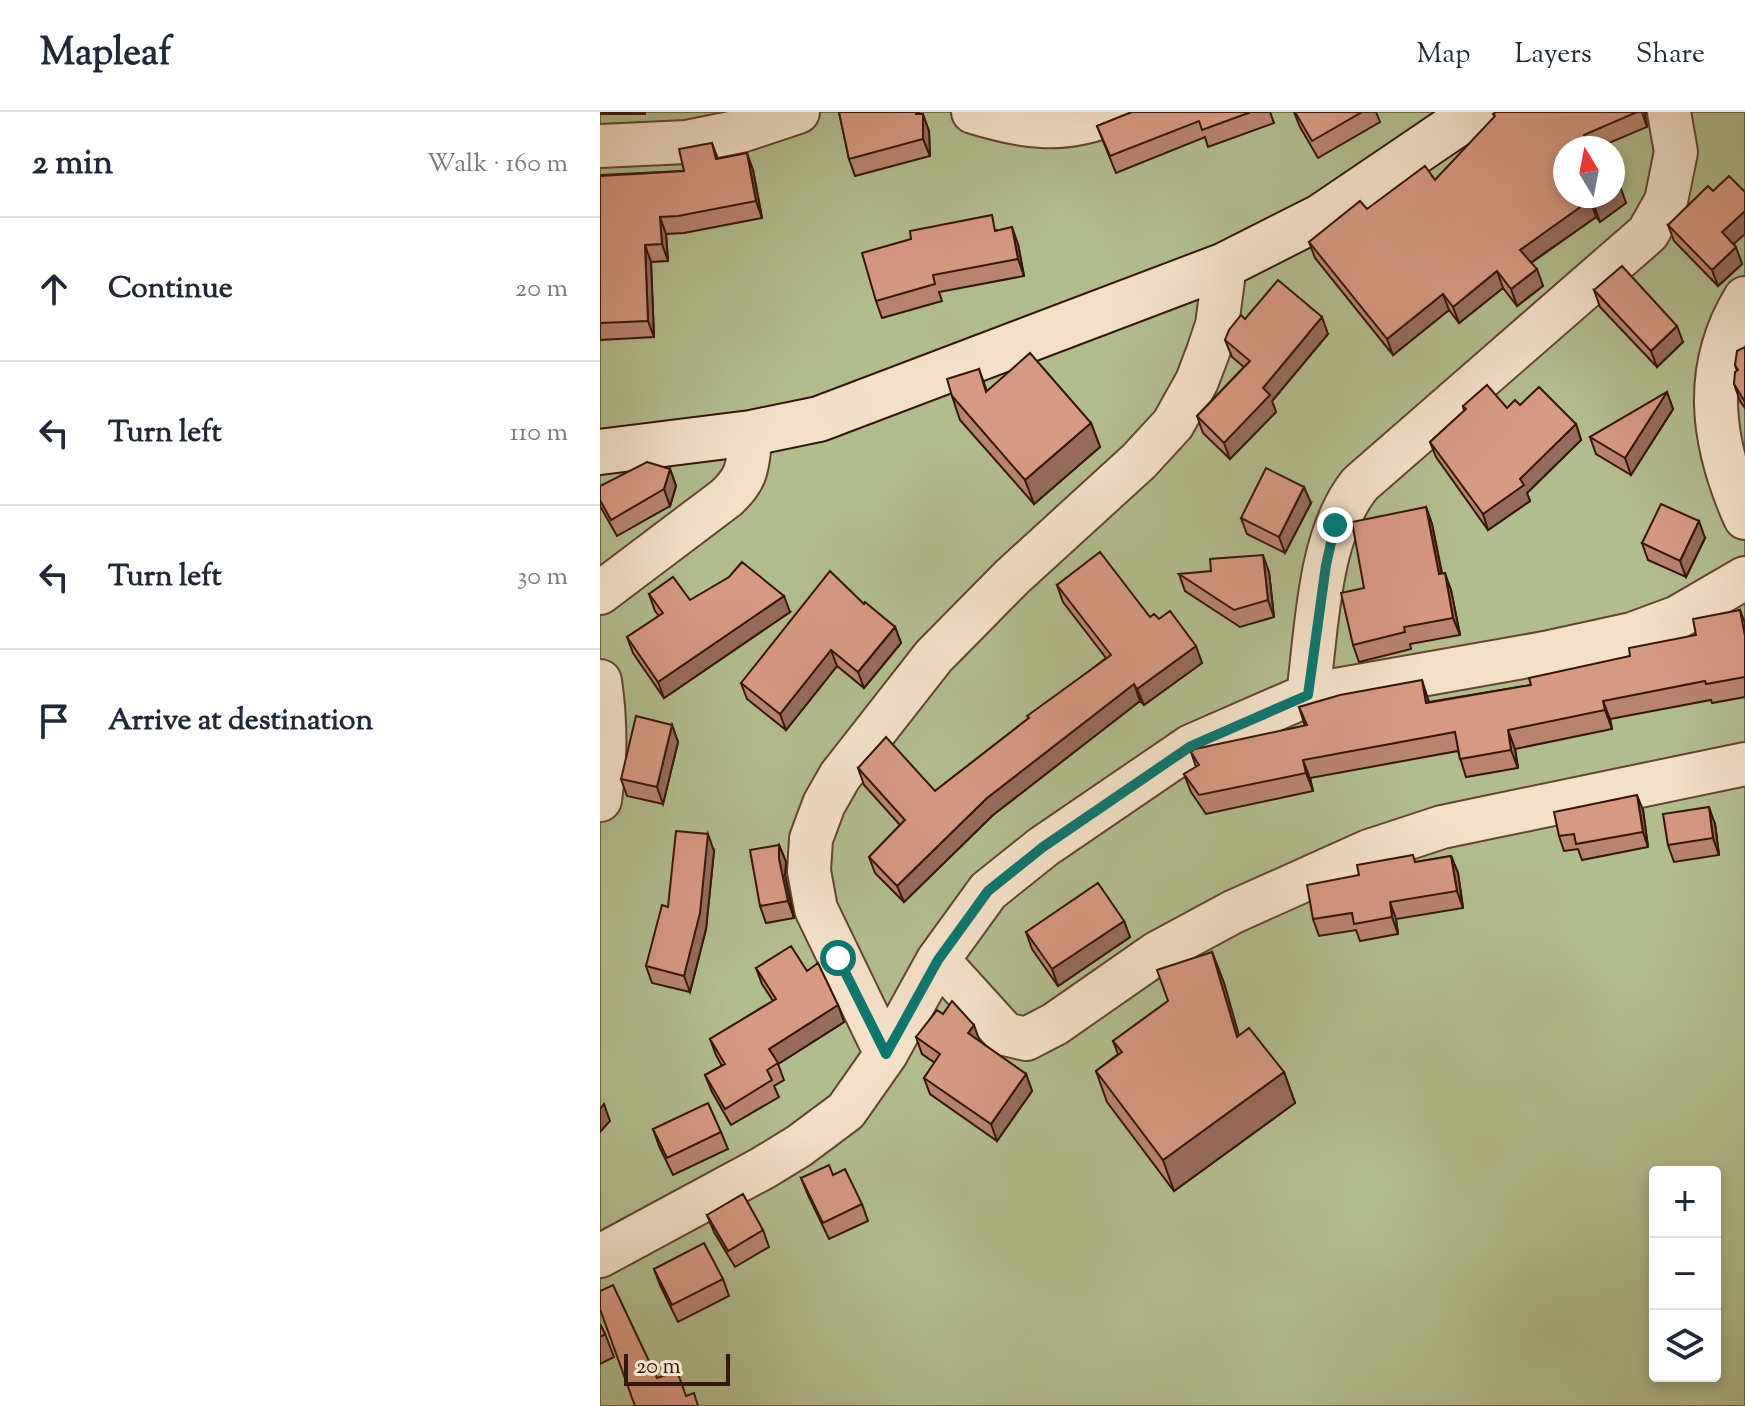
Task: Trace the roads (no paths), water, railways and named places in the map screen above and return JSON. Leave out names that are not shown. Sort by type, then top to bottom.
[{"type":"street","points":[[600,146],[685,127],[741,131],[798,112]]},
{"type":"street","points":[[973,112],[1014,125],[1038,128],[1061,127],[1116,112]]},
{"type":"street","points":[[600,452],[751,433],[819,419],[1225,265],[1320,217],[1475,112]]},
{"type":"street","points":[[1308,695],[1326,565],[1335,525],[1348,499],[1360,484],[1648,233],[1666,201],[1676,152],[1669,112]]},
{"type":"street","points":[[886,1054],[816,909],[809,871],[811,839],[824,804],[840,776],[934,656],[1032,558],[1139,461],[1173,424],[1197,381],[1217,325],[1225,265]]},
{"type":"street","points":[[1745,298],[1724,338],[1715,394],[1717,435],[1745,518]]},
{"type":"street","points":[[600,593],[741,484],[745,477],[751,433]]},
{"type":"street","points":[[600,1256],[799,1146],[846,1111],[886,1054],[938,960],[988,891],[1043,847],[1191,746],[1308,695],[1545,653],[1632,634],[1678,617],[1745,578]]},
{"type":"street","points":[[600,681],[606,743],[600,800]]},
{"type":"street","points":[[938,960],[1005,1034],[1026,1039],[1055,1024],[1157,953],[1233,912],[1369,851],[1442,827],[1745,764]]}]
